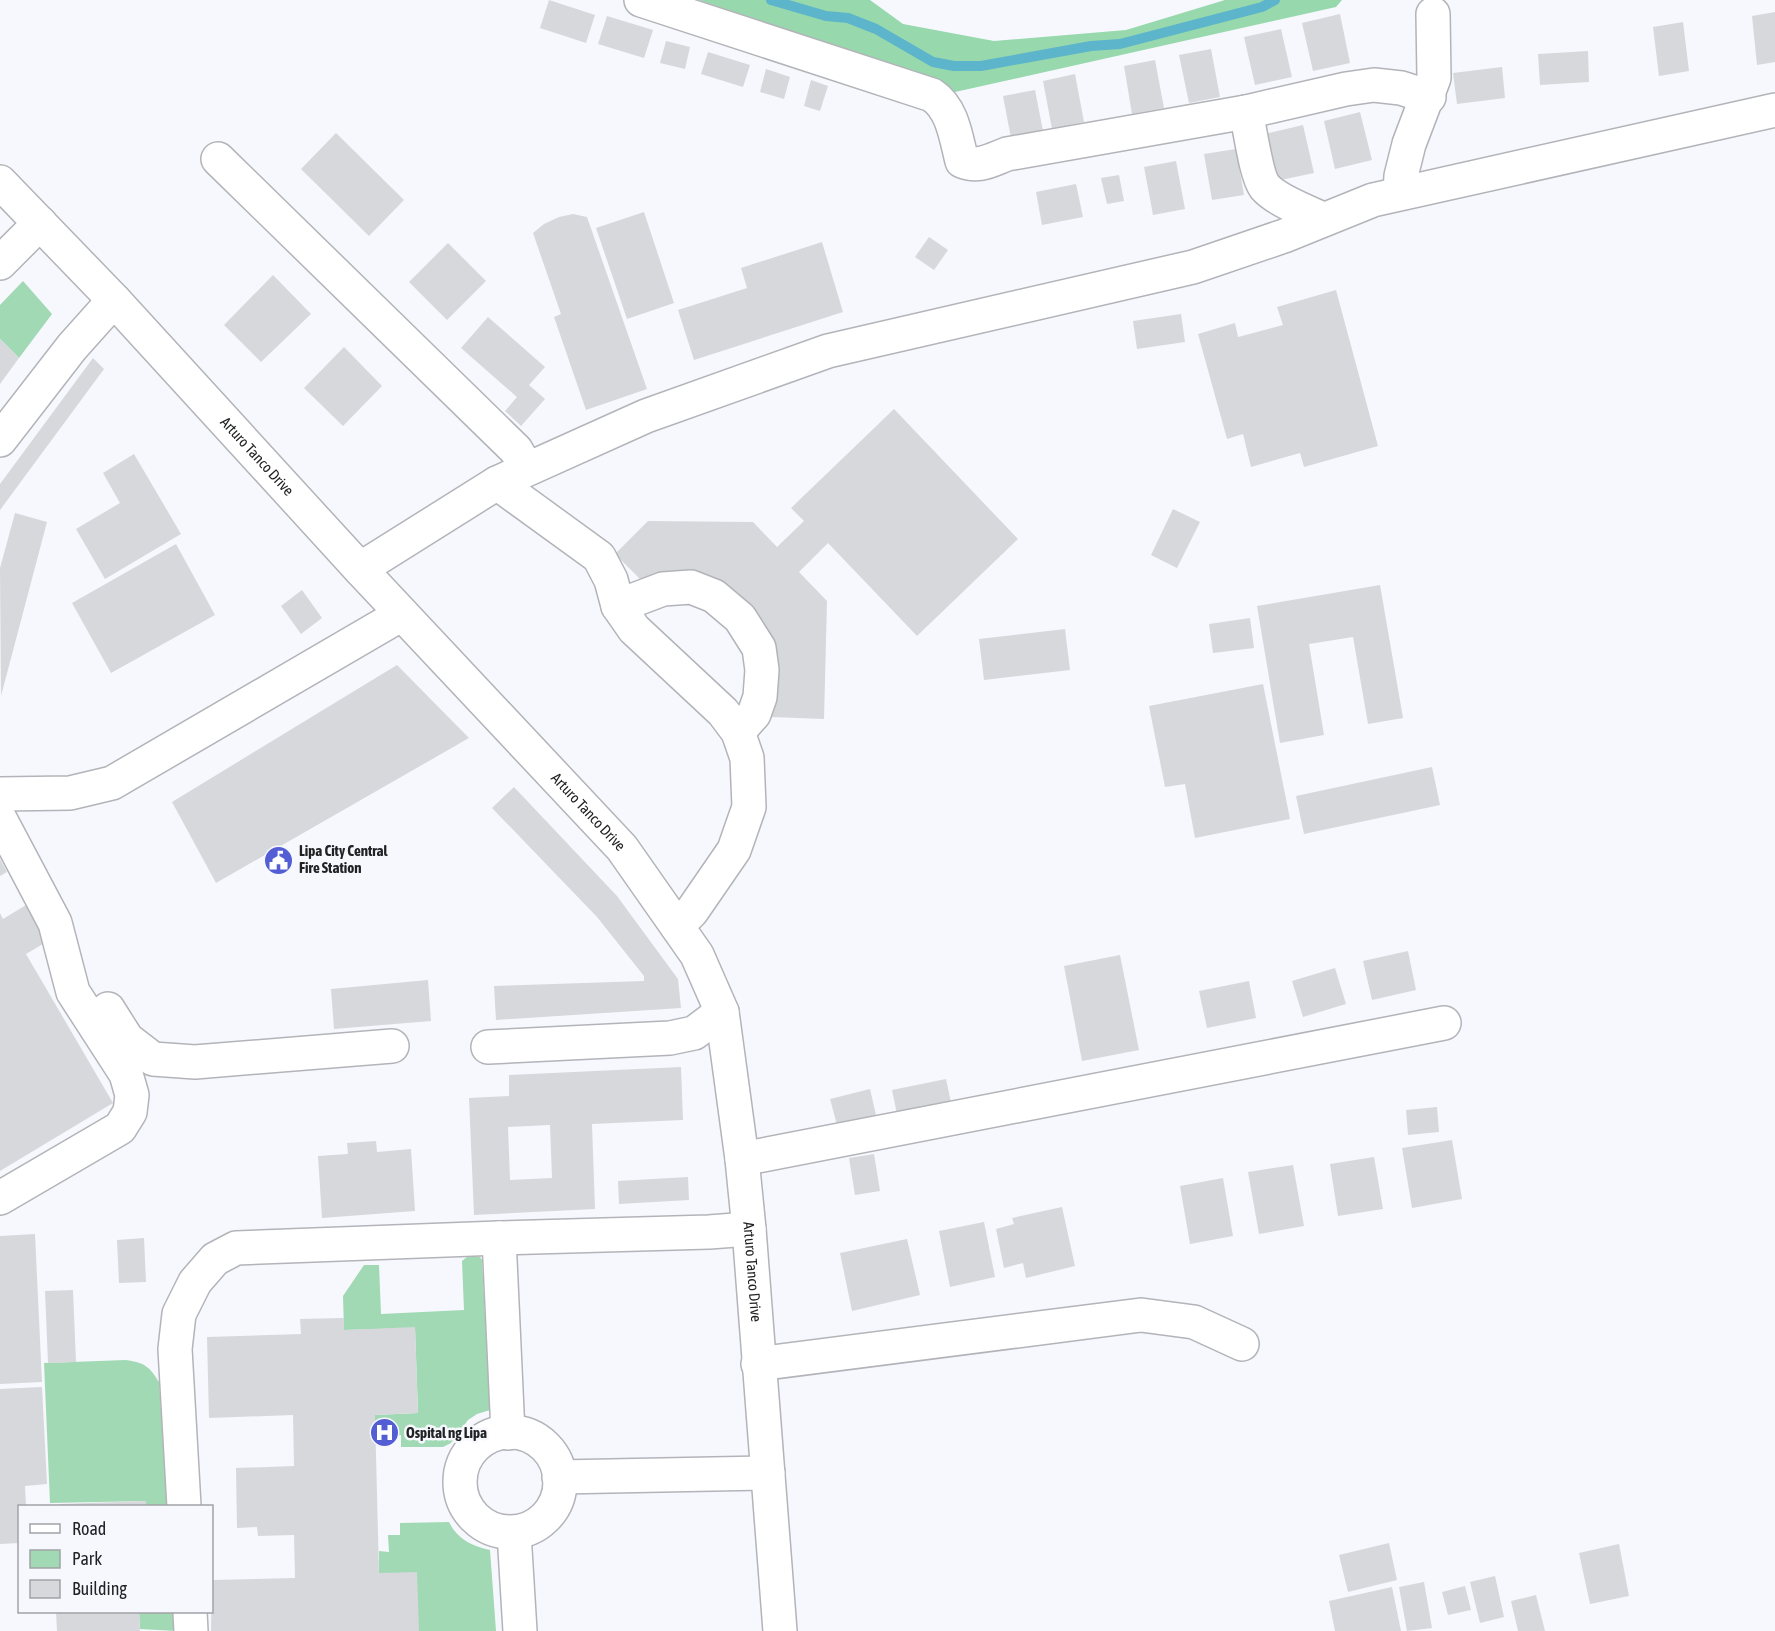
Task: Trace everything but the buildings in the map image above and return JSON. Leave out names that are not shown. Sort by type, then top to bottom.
[{"type":"street","points":[[641,0],[932,94],[947,108],[962,161],[972,165],[1007,154],[1246,112],[1346,89],[1374,85],[1401,88],[1429,97]]},
{"type":"street","points":[[1400,193],[1401,176],[1409,144],[1429,97],[1434,78],[1433,14]]},
{"type":"street","points":[[360,569],[496,483],[646,416],[828,351],[1193,267],[1284,236],[1373,200],[1400,193],[1775,110]]},
{"type":"street","points":[[1246,112],[1260,176],[1265,187],[1279,198],[1323,219]]},
{"type":"street","points":[[218,159],[516,450],[527,469]]},
{"type":"street","name":"Arturo Tanco Drive","points":[[0,182],[114,300],[360,569],[622,848],[697,955],[722,1011],[742,1159],[780,1631]]},
{"type":"street","points":[[0,263],[40,223]]},
{"type":"street","points":[[0,440],[72,346],[114,300]]},
{"type":"street","points":[[496,483],[599,557],[611,580],[618,606],[634,629],[723,712],[738,732],[747,758],[749,807],[734,850],[692,911],[677,926]]},
{"type":"street","points":[[618,606],[663,589],[690,587],[714,596],[740,618],[759,648],[762,670],[760,697],[754,714],[738,732]]},
{"type":"street","points":[[0,794],[70,793],[112,783],[402,614]]},
{"type":"street","points":[[0,819],[56,923],[127,1039],[153,1059],[195,1062],[392,1046]]},
{"type":"street","points":[[0,1198],[120,1128],[130,1112],[132,1095],[126,1074],[73,992],[56,923]]},
{"type":"street","points":[[488,1047],[670,1038],[694,1033],[722,1011]]},
{"type":"street","points":[[742,1159],[1444,1023]]},
{"type":"street","points":[[184,1505],[175,1349],[179,1314],[195,1282],[215,1259],[236,1248],[749,1229]]},
{"type":"street","points":[[499,1238],[508,1433]]},
{"type":"street","points":[[758,1364],[1141,1315],[1194,1322],[1242,1344]]},
{"type":"street","points":[[520,1432],[546,1445],[560,1470],[559,1477],[558,1499],[540,1522],[514,1533],[486,1527],[465,1506],[459,1487],[461,1470],[469,1451],[492,1434],[520,1432]]},
{"type":"street","points":[[559,1477],[768,1473]]},
{"type":"street","points":[[514,1533],[520,1631]]},
{"type":"street","points":[[189,1613],[191,1631]]},
{"type":"green space","points":[[699,0],[870,0],[903,24],[994,41],[1126,30],[1225,0],[1342,0],[1336,7],[955,92]]},
{"type":"green space","points":[[23,281],[52,314],[19,358],[0,339],[0,305]]},
{"type":"green space","points":[[474,1256],[482,1260],[490,1410],[468,1420],[451,1443],[443,1447],[401,1447],[401,1435],[375,1437],[375,1415],[418,1413],[415,1328],[344,1330],[343,1296],[364,1265],[379,1265],[381,1314],[464,1310],[462,1261]]},
{"type":"green space","points":[[126,1360],[138,1362],[152,1372],[159,1382],[168,1505],[146,1505],[146,1501],[50,1503],[44,1363]]},
{"type":"green space","points":[[449,1522],[456,1533],[466,1541],[490,1550],[496,1631],[419,1631],[379,1573],[379,1551],[389,1552],[388,1535],[400,1535],[400,1523]]},
{"type":"green space","points":[[139,1613],[174,1613],[176,1631],[140,1629]]},
{"type":"waterway","points":[[771,0],[826,16],[848,18],[876,29],[933,62],[954,66],[981,66],[1091,46],[1120,44],[1262,7],[1275,0]]},
{"type":"place","name":"Lipa City Central Fire Station","points":[[278,860]]},
{"type":"place","name":"Ospital ng Lipa","points":[[385,1433]]}]
